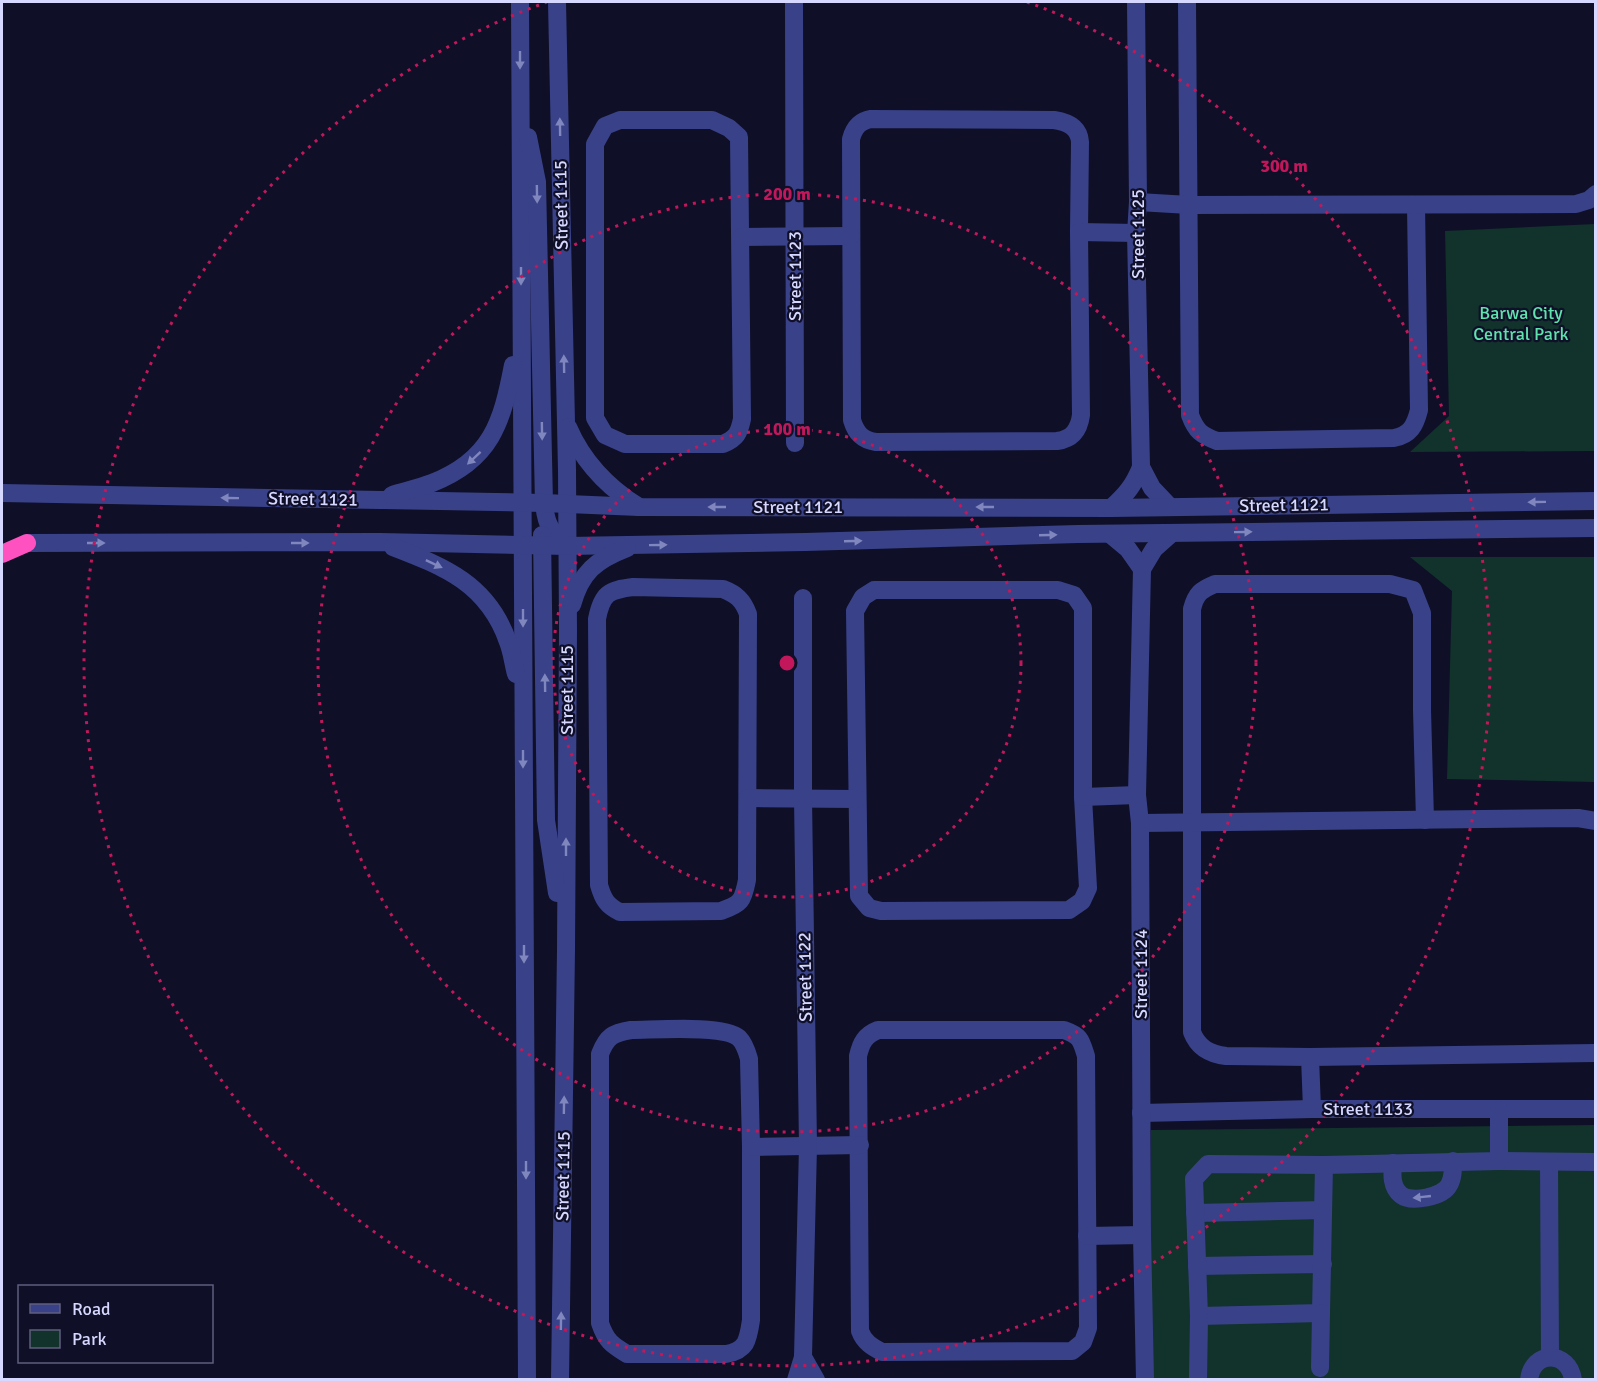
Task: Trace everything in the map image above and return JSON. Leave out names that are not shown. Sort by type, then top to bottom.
[{"type":"highway","points":[[2,554],[33,543]]},
{"type":"street","name":"Street 1115","points":[[520,2],[527,1380]]},
{"type":"street","name":"Street 1115","points":[[557,2],[568,630],[562,1376]]},
{"type":"street","name":"Street 1123","points":[[794,2],[795,443]]},
{"type":"street","name":"Street 1125","points":[[1136,2],[1138,202],[1136,233],[1141,467],[1152,488],[1170,507]]},
{"type":"street","points":[[1187,2],[1190,415],[1194,426],[1203,435],[1217,441],[1394,438],[1403,436],[1409,431],[1416,422],[1419,410],[1416,205]]},
{"type":"street","points":[[520,95],[537,182],[545,518],[550,528],[567,546]]},
{"type":"street","points":[[871,119],[1054,120],[1067,124],[1077,131],[1079,136],[1079,232],[1081,415],[1076,431],[1067,438],[1057,441],[876,442],[866,439],[855,431],[852,420],[851,139],[858,125],[864,120],[871,119]]},
{"type":"street","points":[[620,120],[712,120],[729,128],[739,137],[741,237],[742,419],[733,440],[723,444],[625,444],[604,435],[595,418],[595,144],[605,126],[620,120]]},
{"type":"street","points":[[1138,202],[1189,205],[1576,204],[1589,200],[1596,194]]},
{"type":"street","points":[[1079,232],[1136,233]]},
{"type":"street","points":[[741,237],[851,236]]},
{"type":"street","points":[[373,501],[430,484],[465,466],[478,455],[491,437],[503,412],[521,327]]},
{"type":"street","points":[[566,422],[581,454],[593,470],[607,484],[639,507]]},
{"type":"street","name":"Street 1125","points":[[1111,507],[1130,490],[1141,467]]},
{"type":"street","name":"Street 1121","points":[[2,494],[544,503],[639,507],[1170,507],[1596,501]]},
{"type":"street","points":[[523,503],[533,513],[542,533],[546,820],[566,950]]},
{"type":"street","name":"Street 1121","points":[[33,543],[380,542],[567,546],[794,543],[1110,534],[1596,528]]},
{"type":"street","points":[[1110,534],[1128,549],[1142,569],[1154,549],[1172,533]]},
{"type":"street","points":[[380,542],[448,570],[469,584],[489,605],[508,642],[523,700]]},
{"type":"street","points":[[568,630],[572,603],[579,585],[590,568],[613,553],[634,545]]},
{"type":"street","name":"Street 1124","points":[[1142,569],[1137,795],[1140,823],[1145,1380]]},
{"type":"street","points":[[1425,820],[1422,613],[1413,590],[1390,584],[1215,584],[1204,589],[1195,597],[1192,609],[1192,1032],[1195,1041],[1214,1055],[1310,1057],[1596,1053]]},
{"type":"street","points":[[633,587],[712,588],[733,593],[743,602],[748,614],[748,798],[747,880],[745,893],[736,905],[721,911],[629,913],[609,907],[602,897],[599,885],[597,619],[600,605],[607,594],[618,589],[633,587]]},
{"type":"street","points":[[874,590],[1058,590],[1074,595],[1083,608],[1083,797],[1088,888],[1082,901],[1069,910],[881,911],[869,908],[859,896],[857,799],[855,611],[863,597],[874,590]]},
{"type":"street","name":"Street 1122","points":[[795,1380],[803,1357],[808,1146],[803,798],[803,598]]},
{"type":"street","points":[[1083,797],[1137,795]]},
{"type":"street","points":[[748,798],[857,799]]},
{"type":"street","points":[[1140,823],[1578,818],[1596,822]]},
{"type":"street","points":[[631,1030],[715,1030],[739,1038],[749,1059],[751,1147],[751,1320],[749,1336],[744,1346],[736,1352],[726,1354],[639,1355],[627,1354],[615,1347],[604,1337],[600,1323],[600,1054],[606,1040],[617,1032],[631,1030]]},
{"type":"street","points":[[878,1030],[1064,1030],[1075,1034],[1081,1040],[1086,1056],[1087,1236],[1088,1328],[1083,1342],[1072,1351],[882,1352],[869,1345],[860,1331],[858,1056],[865,1038],[878,1030]]},
{"type":"street","points":[[1310,1057],[1312,1109]]},
{"type":"street","name":"Street 1133","points":[[1141,1113],[1312,1109],[1596,1109]]},
{"type":"street","points":[[1499,1110],[1499,1161]]},
{"type":"street","points":[[751,1147],[860,1145]]},
{"type":"street","points":[[1393,1163],[1394,1184],[1397,1190],[1407,1198],[1416,1199],[1438,1195],[1446,1190],[1450,1185],[1453,1161]]},
{"type":"street","points":[[1549,1162],[1550,1357]]},
{"type":"street","points":[[1198,1380],[1199,1316],[1194,1179],[1208,1164],[1596,1162]]},
{"type":"street","points":[[1320,1368],[1324,1165]]},
{"type":"street","points":[[1195,1213],[1323,1210]]},
{"type":"street","points":[[1087,1236],[1142,1235]]},
{"type":"street","points":[[1197,1266],[1323,1264]]},
{"type":"street","points":[[1199,1316],[1321,1313]]},
{"type":"street","points":[[803,1357],[816,1380]]},
{"type":"street","points":[[1529,1380],[1530,1371],[1536,1363],[1550,1357],[1565,1362],[1571,1370],[1573,1380]]},
{"type":"green space","name":"Barwa City Central Park","points":[[1595,224],[1595,451],[1410,452],[1449,416],[1445,231]]},
{"type":"green space","points":[[1410,557],[1595,557],[1595,782],[1447,779],[1452,591]]},
{"type":"green space","points":[[1595,1125],[1595,1379],[1151,1379],[1151,1130]]}]
